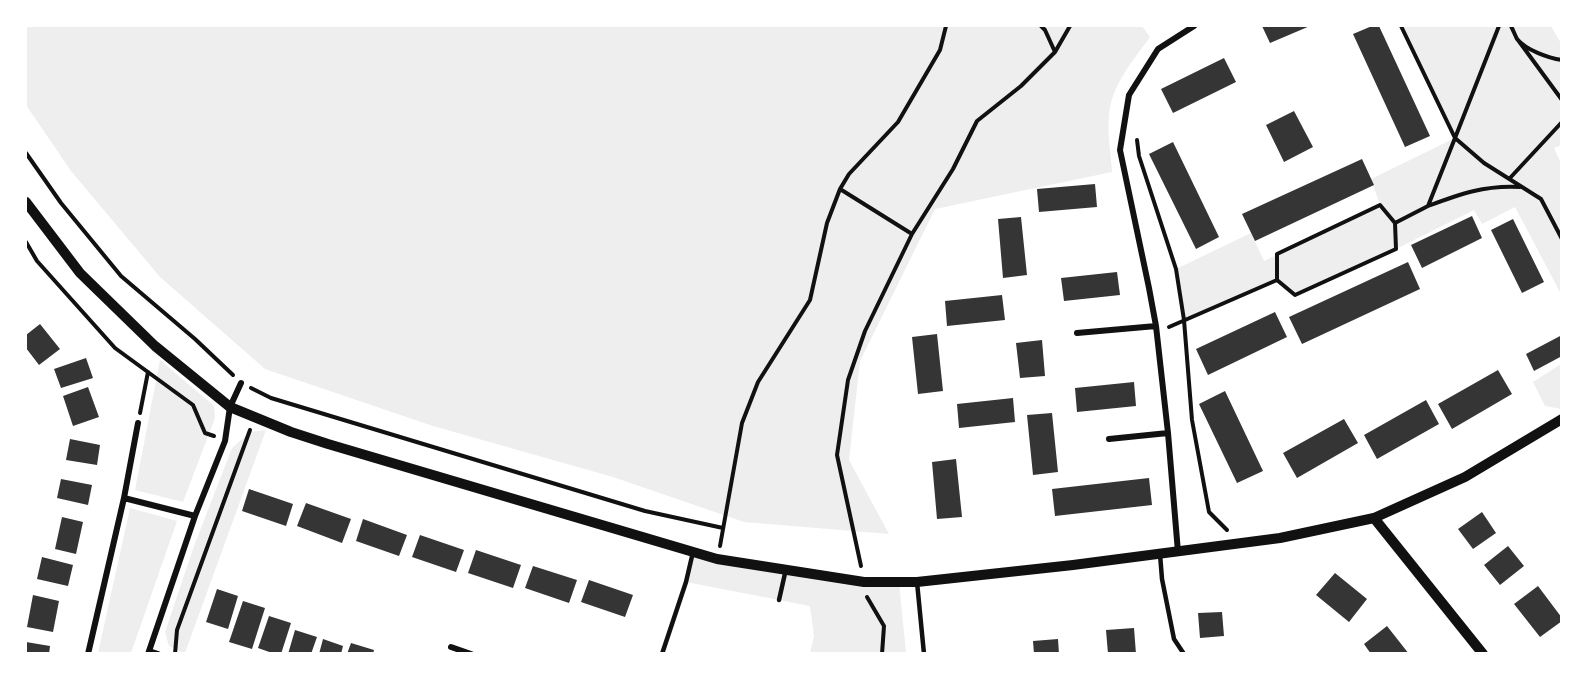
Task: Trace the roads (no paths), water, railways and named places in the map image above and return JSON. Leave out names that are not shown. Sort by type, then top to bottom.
[{"type":"street","points":[[1178,552],[1156,329],[1120,150],[1129,95],[1158,50],[1194,26]]},
{"type":"street","points":[[26,202],[80,273],[155,346],[230,407],[291,432],[328,444],[717,559],[864,582],[917,582],[1061,567],[1280,538],[1374,518],[1465,477],[1562,419]]},
{"type":"street","points":[[1077,333],[1156,329]]},
{"type":"street","points":[[158,654],[148,652],[195,516],[225,441],[230,407],[241,383]]},
{"type":"street","points":[[88,654],[124,498],[138,423]]},
{"type":"street","points":[[1108,439],[1168,433]]},
{"type":"street","points":[[124,498],[195,516]]},
{"type":"street","points":[[1374,518],[1483,654]]},
{"type":"street","points":[[451,647],[471,654]]},
{"type":"lane","points":[[662,654],[686,582],[693,552]]},
{"type":"lane","points":[[1160,554],[1162,579],[1174,639],[1184,654]]},
{"type":"lane","points":[[778,600],[786,569]]},
{"type":"lane","points":[[917,582],[924,654]]}]
